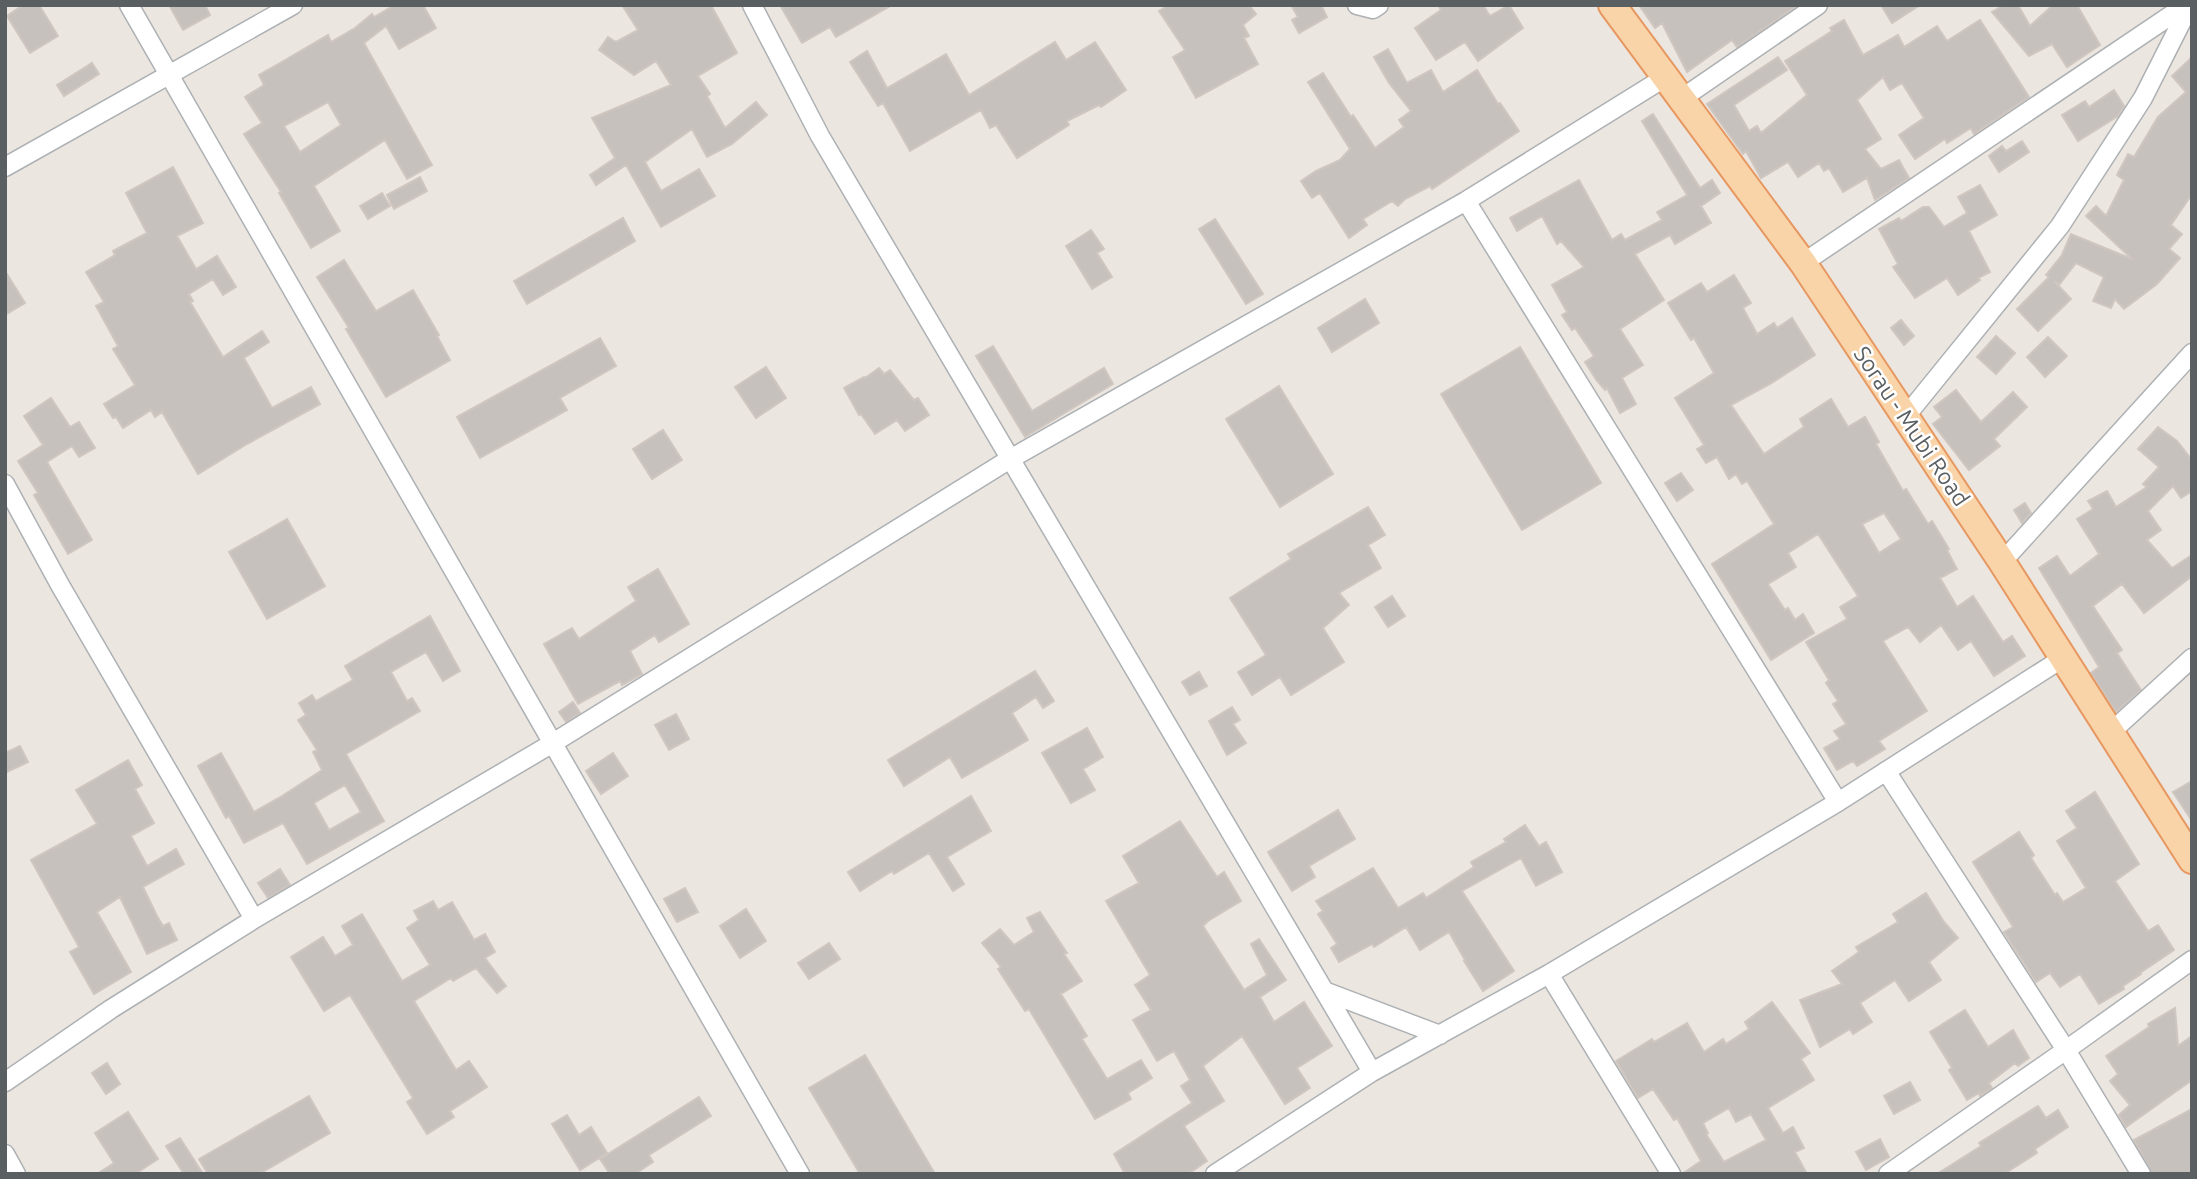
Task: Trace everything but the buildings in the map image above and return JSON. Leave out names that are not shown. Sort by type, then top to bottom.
[{"type":"main road","name":"Sorau - Mubi Road","points":[[1612,5],[1803,263],[2002,562],[2192,860]]},
{"type":"street","points":[[130,5],[800,1174]]},
{"type":"street","points":[[5,167],[293,5]]},
{"type":"street","points":[[752,5],[820,136],[1372,1072]]},
{"type":"street","points":[[1357,5],[1373,9],[1379,5]]},
{"type":"street","points":[[1681,99],[1818,5]]},
{"type":"street","points":[[1803,263],[2188,5]]},
{"type":"street","points":[[1906,416],[2060,226],[2143,98],[2188,5]]},
{"type":"street","points":[[5,1082],[111,1009],[254,919],[553,743],[1010,458],[1466,201],[1664,78]]},
{"type":"street","points":[[1466,201],[1838,802]]},
{"type":"street","points":[[2002,562],[2192,354]]},
{"type":"street","points":[[5,484],[60,585],[254,919]]},
{"type":"street","points":[[1215,1174],[1372,1072],[1549,974],[1838,802],[2063,658]]},
{"type":"street","points":[[2110,733],[2192,658]]},
{"type":"street","points":[[1886,771],[2066,1050],[2141,1174]]},
{"type":"street","points":[[1897,1172],[2192,960]]},
{"type":"street","points":[[1549,974],[1671,1174]]},
{"type":"street","points":[[1324,991],[1440,1035]]},
{"type":"street","points":[[5,1154],[16,1174]]}]
